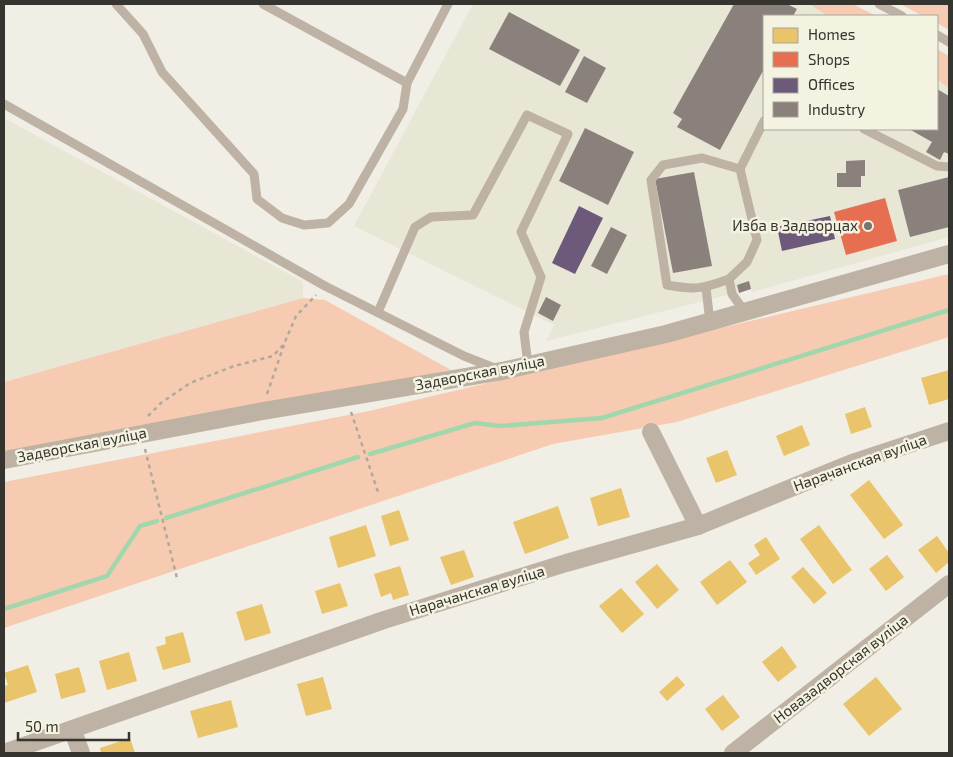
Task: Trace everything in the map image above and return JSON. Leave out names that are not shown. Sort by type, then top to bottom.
[{"type":"street","name":"Задворская вуліца","points":[[4,460],[264,410],[502,371],[666,334],[949,254]]},
{"type":"street","name":"Нарачанская вуліца","points":[[4,753],[73,731],[384,620],[566,563],[698,526],[852,463],[949,431]]},
{"type":"street","points":[[651,432],[698,526]]},
{"type":"street","name":"Новазадворская вуліца","points":[[733,753],[949,584]]},
{"type":"street","points":[[73,731],[81,753]]},
{"type":"lane","points":[[116,4],[144,34],[162,72],[254,174],[257,199],[282,218],[304,225],[328,223],[350,204],[403,109],[407,83],[448,4]]},
{"type":"lane","points":[[263,4],[407,83]]},
{"type":"lane","points":[[879,4],[900,15]]},
{"type":"lane","points":[[938,36],[949,42]]},
{"type":"lane","points":[[4,104],[325,286],[464,356],[502,371]]},
{"type":"lane","points":[[378,312],[415,226],[431,217],[473,214],[527,115],[568,134],[521,232],[542,277],[524,332],[528,365]]},
{"type":"lane","points":[[740,169],[702,158],[663,164],[651,180],[667,285],[693,290],[706,288],[729,279],[747,262],[757,240],[740,169],[763,124]]},
{"type":"lane","points":[[866,130],[937,166],[949,167]]},
{"type":"lane","points":[[729,279],[732,294],[745,312]]},
{"type":"lane","points":[[706,288],[710,322]]},
{"type":"path","points":[[264,410],[269,388],[296,316],[325,286]]},
{"type":"path","points":[[177,578],[135,434],[161,403],[190,383],[234,366],[273,356],[284,344]]},
{"type":"path","points":[[346,397],[378,492]]},
{"type":"shaded area","points":[[473,4],[809,4],[826,15],[763,15],[763,130],[938,130],[938,82],[949,88],[949,237],[752,292],[751,289],[546,341],[554,325],[354,226]]},
{"type":"shaded area","points":[[809,4],[853,4],[874,15],[826,15]]},
{"type":"shaded area","points":[[900,4],[949,5],[949,30],[938,24],[938,15],[921,15]]},
{"type":"shaded area","points":[[938,50],[949,56],[949,88],[938,81]]},
{"type":"shaded area","points":[[4,118],[303,282],[303,298],[4,382]]},
{"type":"shaded area","points":[[949,274],[949,337],[677,422],[553,444],[4,628],[4,482],[369,411]]},
{"type":"shaded area","points":[[303,298],[325,300],[451,370],[4,456],[4,382]]},
{"type":"building: Homes","points":[[949,370],[949,399],[929,405],[921,378]]},
{"type":"building: Homes","points":[[865,407],[872,427],[851,434],[845,414]]},
{"type":"building: Homes","points":[[802,425],[810,445],[784,456],[776,436]]},
{"type":"building: Homes","points":[[727,450],[737,475],[716,483],[706,458]]},
{"type":"building: Homes","points":[[869,480],[903,525],[884,539],[850,495]]},
{"type":"building: Homes","points":[[621,488],[630,517],[598,526],[590,498]]},
{"type":"building: Homes","points":[[558,506],[569,538],[525,554],[513,522]]},
{"type":"building: Homes","points":[[399,510],[409,540],[390,546],[381,516]]},
{"type":"building: Homes","points":[[366,525],[376,556],[338,568],[329,537]]},
{"type":"building: Homes","points":[[819,525],[852,570],[833,584],[800,539]]},
{"type":"building: Homes","points":[[937,536],[949,553],[949,562],[936,573],[918,550]]},
{"type":"building: Homes","points":[[766,537],[780,559],[756,575],[748,563],[760,555],[754,545]]},
{"type":"building: Homes","points":[[464,550],[474,577],[451,585],[440,557]]},
{"type":"building: Homes","points":[[887,555],[904,577],[886,591],[869,569]]},
{"type":"building: Homes","points":[[730,560],[747,582],[717,605],[700,582]]},
{"type":"building: Homes","points":[[657,564],[679,590],[657,609],[635,582]]},
{"type":"building: Homes","points":[[400,566],[409,595],[393,600],[391,593],[381,597],[374,574]]},
{"type":"building: Homes","points":[[803,567],[827,593],[814,604],[791,577]]},
{"type":"building: Homes","points":[[340,583],[348,606],[322,614],[315,591]]},
{"type":"building: Homes","points":[[621,588],[644,614],[622,633],[599,606]]},
{"type":"building: Homes","points":[[262,604],[271,633],[245,641],[236,612]]},
{"type":"building: Homes","points":[[183,632],[191,662],[163,670],[156,647],[166,644],[165,637]]},
{"type":"building: Homes","points":[[782,646],[797,667],[778,682],[762,662]]},
{"type":"building: Homes","points":[[129,652],[137,681],[107,690],[99,661]]},
{"type":"building: Homes","points":[[28,665],[37,692],[4,703],[4,686],[8,685],[4,673]]},
{"type":"building: Homes","points":[[79,667],[86,692],[61,699],[55,674]]},
{"type":"building: Homes","points":[[677,676],[685,685],[667,701],[659,692]]},
{"type":"building: Homes","points":[[323,677],[332,709],[306,716],[297,684]]},
{"type":"building: Homes","points":[[876,677],[902,709],[869,736],[843,704]]},
{"type":"building: Homes","points":[[723,695],[740,717],[722,731],[705,709]]},
{"type":"building: Homes","points":[[231,700],[238,727],[198,738],[190,711]]},
{"type":"building: Homes","points":[[130,738],[135,753],[101,753],[100,748]]},
{"type":"building: Shops","points":[[885,198],[897,241],[846,255],[834,212]]},
{"type":"building: Offices","points":[[579,206],[603,218],[575,274],[552,263]]},
{"type":"building: Offices","points":[[830,216],[835,239],[782,251],[777,227]]},
{"type":"building: Industry","points":[[734,4],[787,4],[797,9],[794,15],[763,15],[763,71],[720,150],[677,127],[682,119],[673,113]]},
{"type":"building: Industry","points":[[509,12],[580,50],[560,86],[489,49]]},
{"type":"building: Industry","points":[[584,56],[606,68],[587,103],[565,92]]},
{"type":"building: Industry","points":[[938,90],[949,96],[949,154],[944,152],[940,160],[926,152],[932,142],[911,130],[938,130]]},
{"type":"building: Industry","points":[[585,128],[634,152],[608,205],[559,181]]},
{"type":"building: Industry","points":[[865,160],[865,176],[861,176],[861,187],[837,187],[837,173],[846,173],[846,161]]},
{"type":"building: Industry","points":[[694,172],[712,266],[673,273],[655,179]]},
{"type":"building: Industry","points":[[949,177],[949,227],[910,237],[898,190]]},
{"type":"building: Industry","points":[[611,227],[627,235],[607,274],[591,266]]},
{"type":"building: Industry","points":[[749,281],[751,289],[739,293],[737,285]]},
{"type":"building: Industry","points":[[546,297],[561,305],[553,321],[538,313]]},
{"type":"waterway","points":[[370,454],[475,423],[500,426],[602,418],[949,310]]},
{"type":"waterway","points":[[166,518],[358,457]]},
{"type":"waterway","points":[[4,609],[107,576],[140,526],[157,521]]},
{"type":"place","name":"Изба в Задворцах","points":[[868,226]]}]
